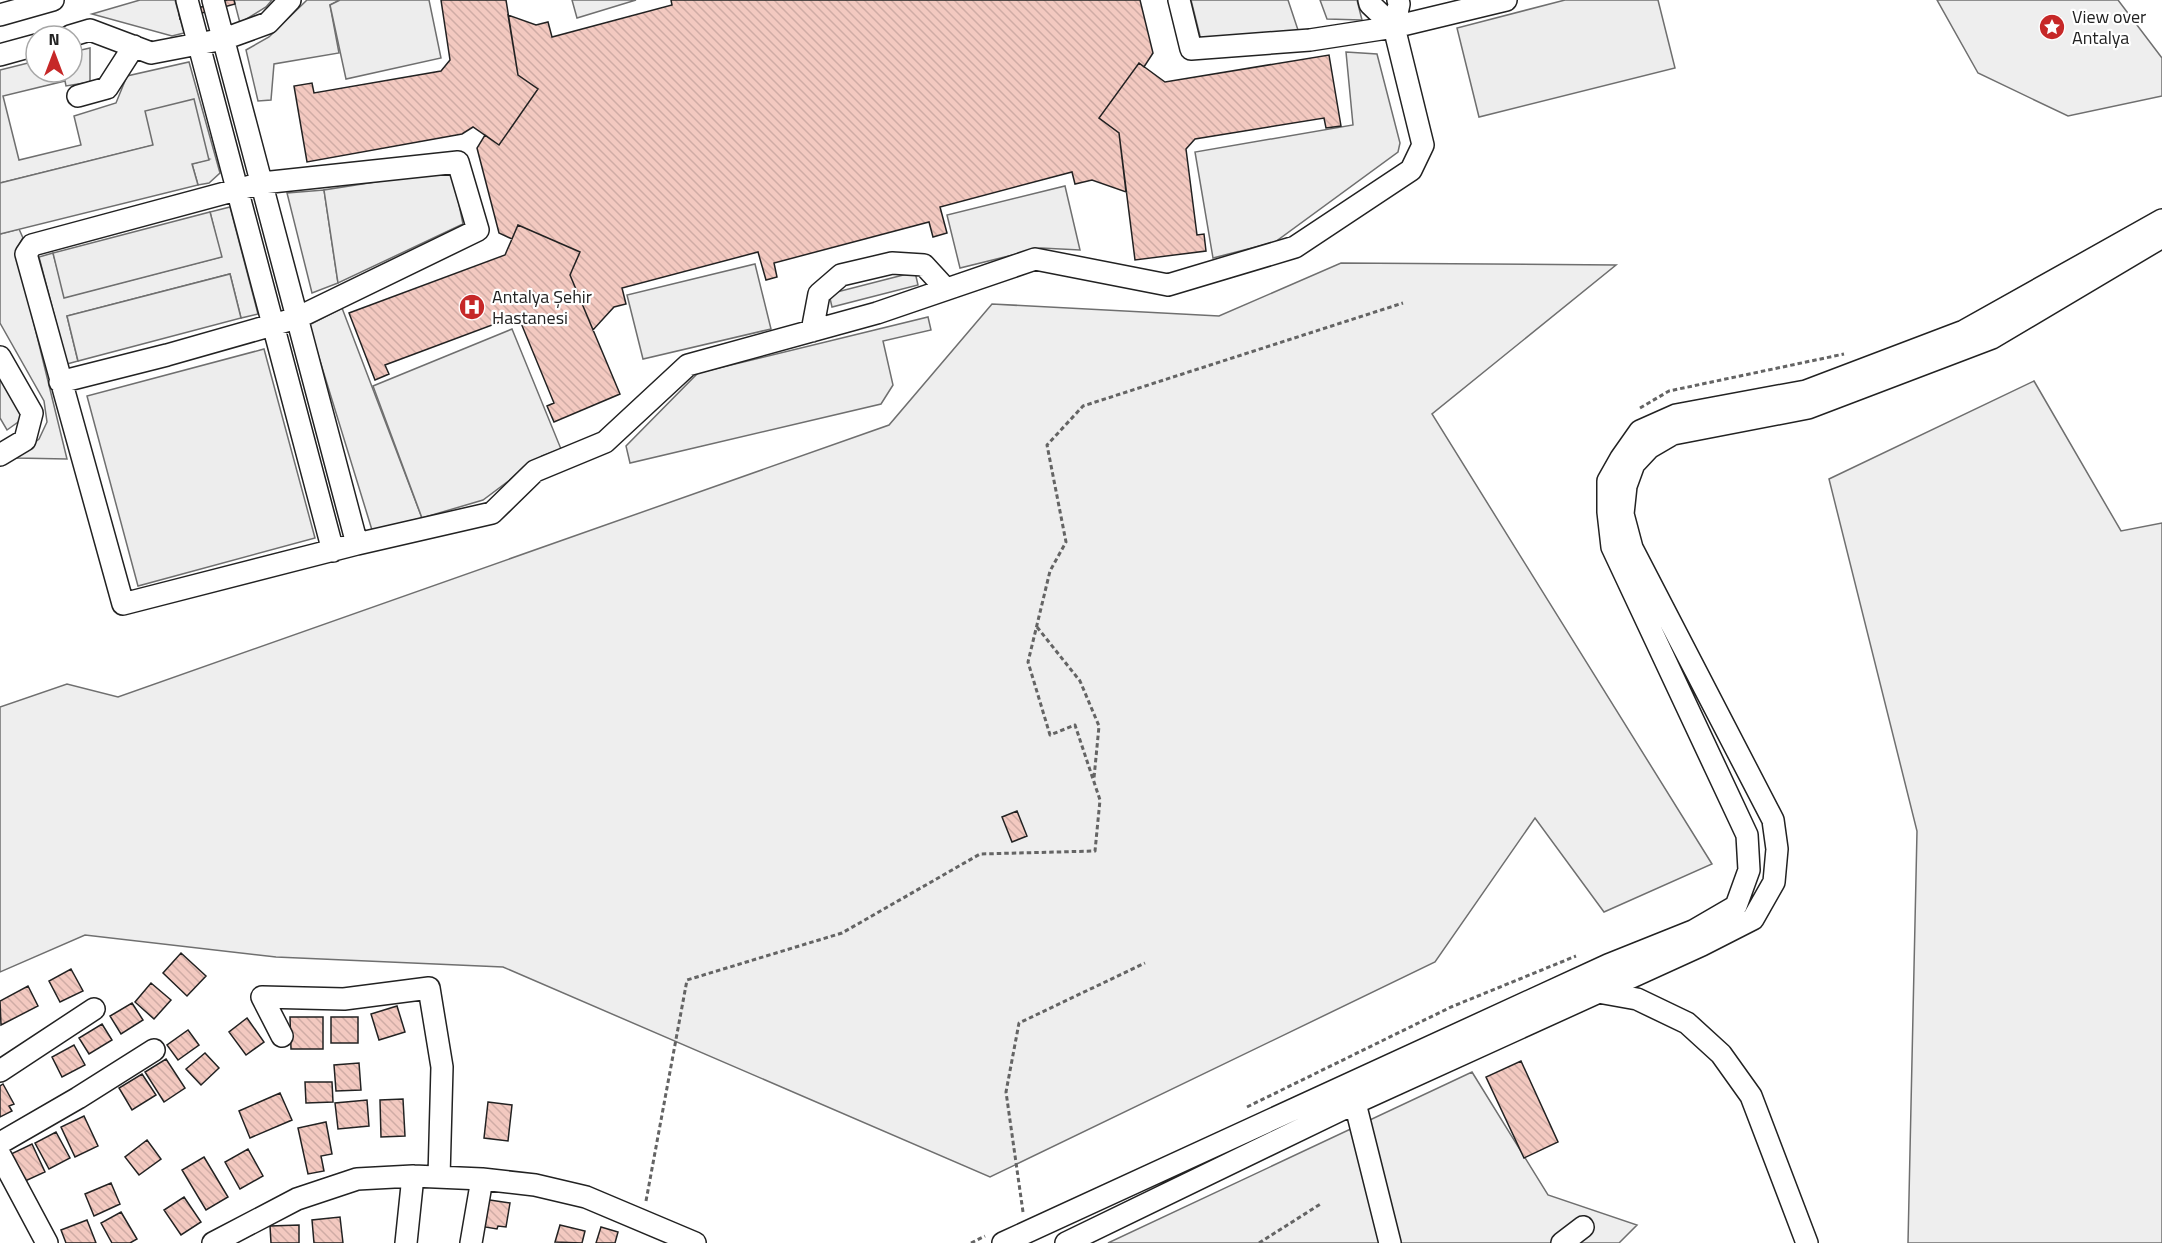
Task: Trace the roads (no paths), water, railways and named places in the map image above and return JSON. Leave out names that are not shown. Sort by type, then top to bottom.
[{"type":"street","points":[[0,15],[53,0]]},
{"type":"street","points":[[187,0],[333,551]]},
{"type":"street","points":[[213,0],[357,544]]},
{"type":"street","points":[[84,32],[90,30],[151,53],[224,39],[268,23],[290,0]]},
{"type":"street","points":[[1179,0],[1191,49],[1310,39],[1394,27],[1506,0]]},
{"type":"street","points":[[1369,0],[1370,4],[1394,27]]},
{"type":"street","points":[[60,382],[297,318],[478,230],[458,162],[262,183],[32,245],[26,254],[60,382],[123,604],[357,544],[492,513],[536,471],[605,442],[688,365],[877,313],[1035,259],[1168,285],[1295,247],[1411,170],[1424,145],[1394,27],[1398,0]]},
{"type":"street","points":[[78,96],[107,88],[134,46]]},
{"type":"street","points":[[0,55],[24,48]]},
{"type":"street","points":[[997,1238],[1608,965],[1692,931],[1736,906],[1749,870],[1747,835],[1612,547],[1608,512],[1608,481],[1621,458],[1640,431],[1676,415],[1806,391],[1964,331],[2162,220]]},
{"type":"street","points":[[1066,1243],[1354,1103],[1702,945],[1753,919],[1774,882],[1777,849],[1773,820],[1632,548],[1623,513],[1626,486],[1634,464],[1648,447],[1673,434],[1808,408],[1992,338],[2162,237]]},
{"type":"street","points":[[812,331],[819,294],[842,275],[892,263],[924,265],[946,289]]},
{"type":"street","points":[[0,357],[32,413],[26,440],[0,456]]},
{"type":"street","points":[[282,1036],[262,997],[344,999],[429,987],[442,1066],[439,1177]]},
{"type":"street","points":[[1598,992],[1637,999],[1686,1023],[1722,1054],[1751,1096],[1807,1243]]},
{"type":"street","points":[[0,1071],[94,1009]]},
{"type":"street","points":[[0,1143],[78,1098],[154,1050]]},
{"type":"street","points":[[1354,1103],[1390,1243]]},
{"type":"street","points":[[0,1155],[47,1243]]},
{"type":"street","points":[[406,1243],[413,1176]]},
{"type":"street","points":[[213,1243],[297,1199],[357,1179],[413,1176],[482,1179],[536,1185],[586,1197],[695,1243]]},
{"type":"street","points":[[471,1243],[482,1179]]},
{"type":"street","points":[[1562,1243],[1583,1227]]},
{"type":"place","name":"View over Antalya","points":[[2052,27]]},
{"type":"place","name":"Antalya Şehir Hastanesi","points":[[472,307]]}]
